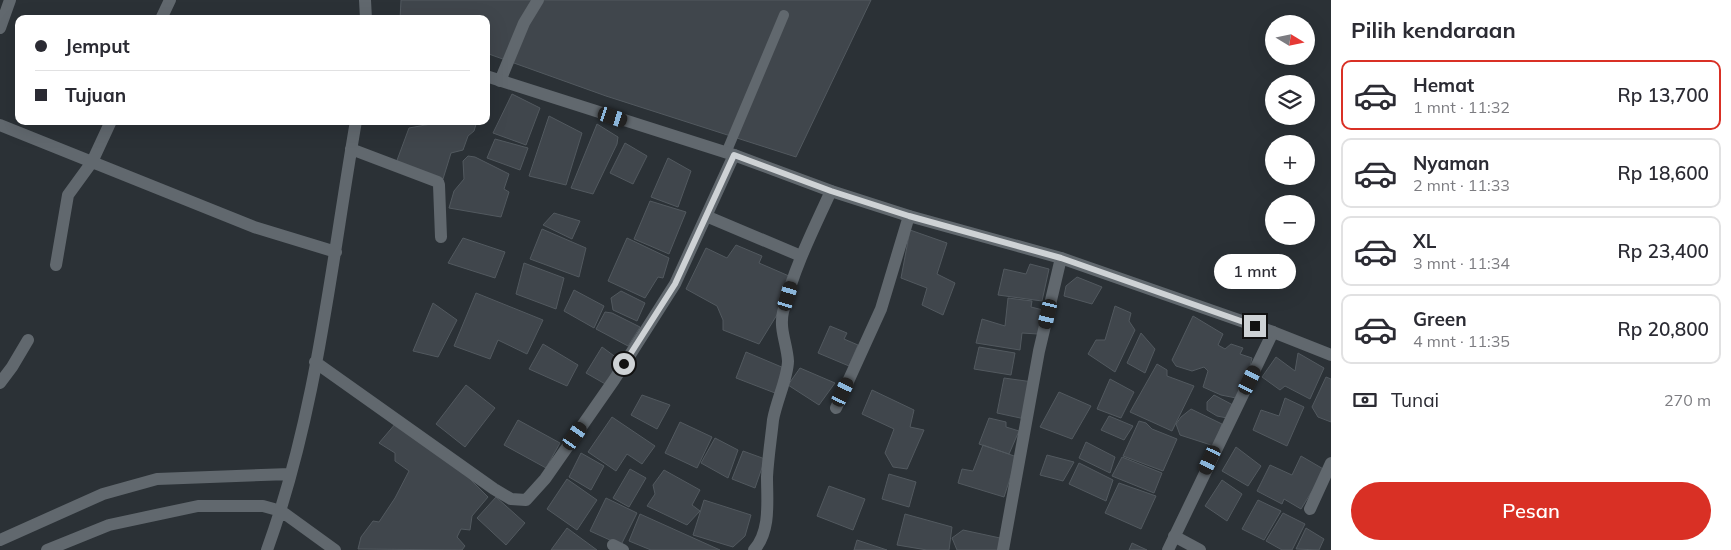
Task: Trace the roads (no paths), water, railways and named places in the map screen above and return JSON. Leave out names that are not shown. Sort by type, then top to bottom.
[{"type":"street","points":[[0,28],[10,0]]},
{"type":"street","points":[[163,15],[170,0]]},
{"type":"street","points":[[364,0],[366,15]]},
{"type":"street","points":[[500,81],[524,23],[538,0]]},
{"type":"street","points":[[490,77],[730,154],[831,191],[909,216],[1061,258],[1273,332],[1331,355]]},
{"type":"street","points":[[0,125],[254,227],[336,252]]},
{"type":"street","points":[[56,265],[68,195],[92,162],[109,125]]},
{"type":"street","points":[[267,550],[281,511],[315,362],[336,252],[355,125]]},
{"type":"street","points":[[351,149],[438,182],[440,237]]},
{"type":"street","points":[[315,362],[494,489],[511,499],[526,500],[545,479],[609,387],[670,292],[706,216],[730,154]]},
{"type":"street","points":[[754,550],[760,543],[764,530],[768,502],[768,458],[773,419],[787,369],[788,360],[782,334],[783,314],[801,256],[831,191]]},
{"type":"street","points":[[706,216],[801,256]]},
{"type":"street","points":[[836,408],[881,309],[909,216]]},
{"type":"street","points":[[1003,550],[1039,352],[1061,258]]},
{"type":"street","points":[[1168,550],[1273,332]]},
{"type":"street","points":[[0,383],[28,340]]},
{"type":"street","points":[[1310,509],[1331,463]]},
{"type":"street","points":[[0,540],[103,494],[157,479],[290,474]]},
{"type":"street","points":[[47,550],[109,525],[198,506],[263,506],[281,511],[335,550]]},
{"type":"street","points":[[1174,536],[1200,550]]},
{"type":"lane","points":[[730,154],[784,16]]}]
